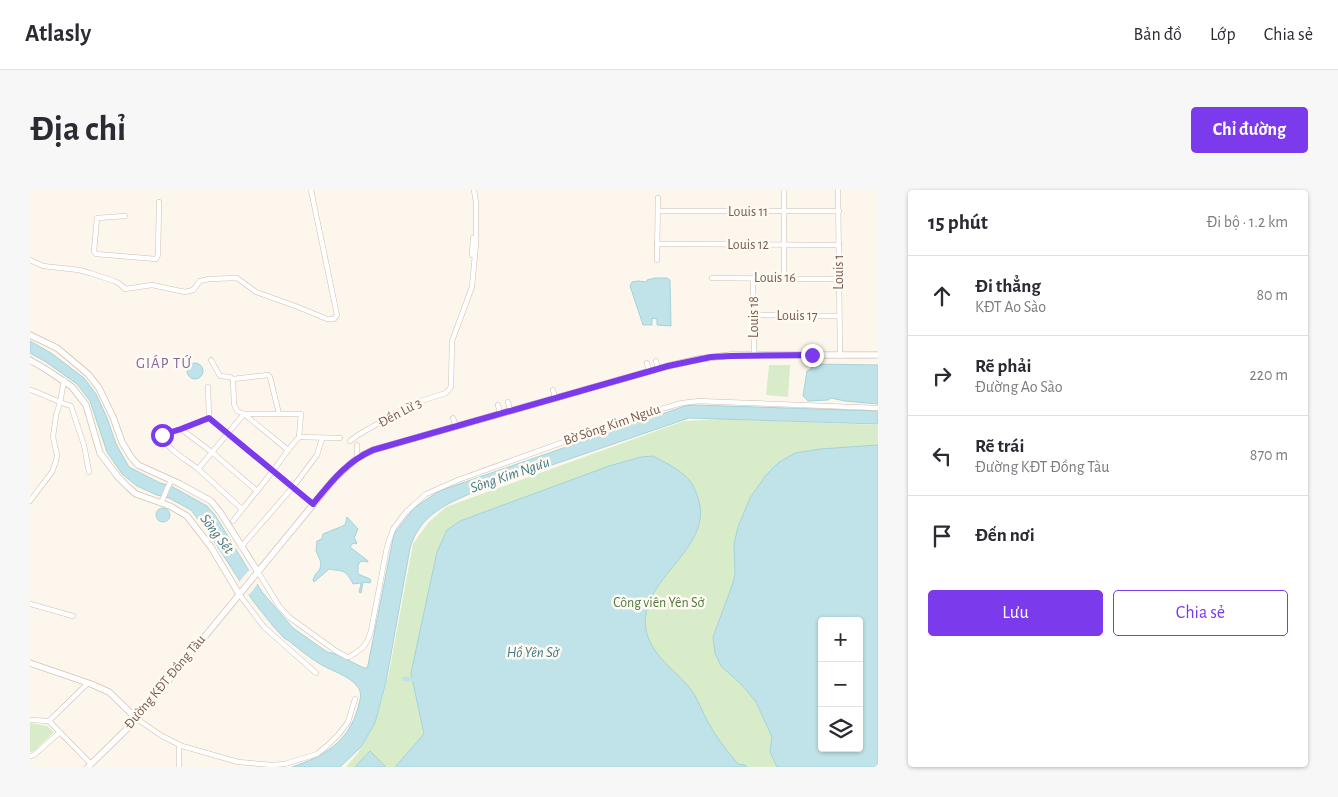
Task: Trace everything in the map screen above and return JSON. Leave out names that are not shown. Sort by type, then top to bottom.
[{"type":"main road","points":[[31,338],[57,348],[88,374],[102,392],[122,442],[138,465],[170,483],[211,501],[220,512],[257,573],[335,478],[357,458],[373,450],[510,410],[699,359],[754,355],[878,355]]},
{"type":"main road","points":[[30,360],[64,380],[86,405],[100,453],[118,477],[136,494],[162,501],[186,516],[211,547],[241,592]]},
{"type":"main road","name":"Đường KĐT Đồng Tàu","points":[[89,766],[137,719],[257,573]]},
{"type":"main road","points":[[30,663],[109,692],[137,719]]},
{"type":"street","points":[[30,260],[43,266],[90,273],[114,281],[125,288],[152,284],[185,292],[193,290],[200,281],[236,278],[256,292],[327,319],[334,319],[337,315],[311,190]]},
{"type":"street","name":"Đền Lừ 3","points":[[350,441],[412,404],[446,393],[450,387],[452,341],[472,287],[476,244],[474,190]]},
{"type":"street","points":[[784,190],[784,279]]},
{"type":"street","name":"Louis 1","points":[[838,190],[840,355]]},
{"type":"street","points":[[657,260],[658,198]]},
{"type":"street","points":[[125,216],[97,218],[94,251],[96,254],[156,259],[158,255],[159,202]]},
{"type":"street","name":"Louis 11","points":[[658,212],[839,211]]},
{"type":"street","name":"Louis 12","points":[[657,244],[839,245]]},
{"type":"street","name":"Louis 16","points":[[712,278],[839,279]]},
{"type":"street","name":"Louis 18","points":[[753,278],[754,355]]},
{"type":"street","name":"Louis 17","points":[[754,315],[839,316]]},
{"type":"street","points":[[211,360],[220,376],[232,379],[268,375],[278,414]]},
{"type":"street","points":[[656,360],[658,369]]},
{"type":"street","points":[[647,363],[650,372]]},
{"type":"street","points":[[232,379],[234,404],[237,411],[244,414],[288,450]]},
{"type":"street","points":[[30,501],[52,472],[56,462],[57,455],[53,437],[64,380]]},
{"type":"street","points":[[208,387],[209,418],[313,504]]},
{"type":"street","points":[[30,390],[71,406],[84,445],[89,472]]},
{"type":"street","points":[[553,390],[555,398]]},
{"type":"street","points":[[508,402],[510,410]]},
{"type":"street","name":"Bờ Sông Kim Ngưu","points":[[257,573],[279,606],[289,617],[347,657],[360,650],[368,642],[387,547],[393,529],[419,499],[432,491],[634,417],[682,403],[715,402],[878,408]]},
{"type":"street","points":[[498,405],[500,414]]},
{"type":"street","points":[[233,521],[299,437],[301,414],[244,414]]},
{"type":"street","points":[[198,469],[244,414]]},
{"type":"street","points":[[209,418],[162,435],[169,447],[198,469],[242,509]]},
{"type":"street","points":[[453,418],[456,426]]},
{"type":"street","points":[[181,429],[213,453],[257,491]]},
{"type":"street","points":[[299,437],[340,438]]},
{"type":"street","points":[[242,547],[317,456],[322,439]]},
{"type":"street","points":[[357,445],[357,458]]},
{"type":"street","points":[[162,501],[170,483]]},
{"type":"street","points":[[241,592],[264,627],[316,674]]},
{"type":"street","points":[[30,604],[73,616]]},
{"type":"street","points":[[49,721],[88,683]]},
{"type":"street","points":[[137,719],[162,736],[180,745],[238,762],[265,765],[285,764],[317,754],[328,745],[348,722],[355,699]]},
{"type":"street","points":[[30,720],[49,721],[89,766]]},
{"type":"street","points":[[30,756],[34,755],[60,732]]},
{"type":"street","points":[[179,767],[180,745]]},
{"type":"green space","points":[[769,365],[790,365],[788,397],[766,395]]},
{"type":"green space","name":"Công viên Yên Sở","points":[[721,419],[878,425],[878,767],[346,767],[358,753],[375,723],[388,678],[413,544],[428,523],[446,507],[684,421]]},
{"type":"green space","points":[[30,723],[47,726],[54,732],[34,751],[30,752]]},
{"type":"water","points":[[667,278],[670,280],[671,326],[657,325],[657,319],[652,318],[652,325],[643,325],[630,286],[632,282],[647,282],[647,280]]},
{"type":"water","points":[[30,341],[51,353],[84,378],[96,394],[116,444],[129,467],[160,483],[171,486],[207,506],[215,515],[262,592],[293,628],[327,652],[336,654],[364,668],[367,668],[368,665],[394,534],[414,508],[439,491],[685,406],[878,411],[878,424],[689,418],[479,490],[446,505],[428,518],[421,526],[410,548],[386,682],[375,723],[361,747],[340,767],[292,767],[315,758],[334,746],[341,739],[354,720],[360,696],[359,689],[349,679],[322,665],[284,638],[253,601],[208,532],[191,510],[169,498],[137,486],[122,474],[107,452],[90,401],[77,384],[30,353]]},
{"type":"water","points":[[195,363],[201,365],[203,371],[201,377],[195,379],[189,377],[187,371],[189,365]]},
{"type":"water","points":[[813,364],[878,365],[878,404],[831,398],[828,400],[808,401],[803,396],[807,371],[811,369]]},
{"type":"water","points":[[878,445],[878,767],[777,767],[770,752],[772,737],[756,702],[742,685],[721,666],[715,653],[713,637],[735,573],[734,544],[738,527],[750,498],[766,475],[778,463],[795,453],[820,449]]},
{"type":"water","name":"Hồ Yên Sở","points":[[653,456],[677,470],[691,482],[697,495],[700,514],[697,531],[688,547],[653,594],[646,611],[646,630],[658,654],[692,691],[709,724],[726,749],[738,764],[747,767],[395,767],[424,734],[411,673],[437,552],[447,530],[460,521],[609,466],[641,457]]},
{"type":"water","points":[[160,508],[166,508],[170,515],[166,522],[160,522],[156,518],[156,512]]},
{"type":"water","points":[[347,517],[358,529],[354,538],[357,543],[353,543],[350,547],[368,561],[361,561],[358,565],[358,574],[371,581],[370,583],[363,582],[361,593],[359,592],[361,584],[353,584],[348,575],[341,571],[329,569],[314,582],[313,580],[320,569],[321,562],[316,551],[317,541],[322,539],[323,534],[345,525]]},
{"type":"water","points":[[370,751],[386,767],[355,767]]},
{"type":"pier","points":[[251,568],[259,582],[249,595],[239,582]]},
{"type":"waterway","points":[[404,679],[413,679]]},
{"type":"district","name":"GIÁP TỨ","points":[[164,363]]},
{"type":"route","points":[[162,435],[209,418],[313,504],[351,462],[373,450],[510,410],[699,359],[731,356],[812,355]]},
{"type":"water label","name":"Sông Kim Ngưu","points":[[510,475]]},
{"type":"water label","name":"Sông Sét","points":[[217,534]]}]
